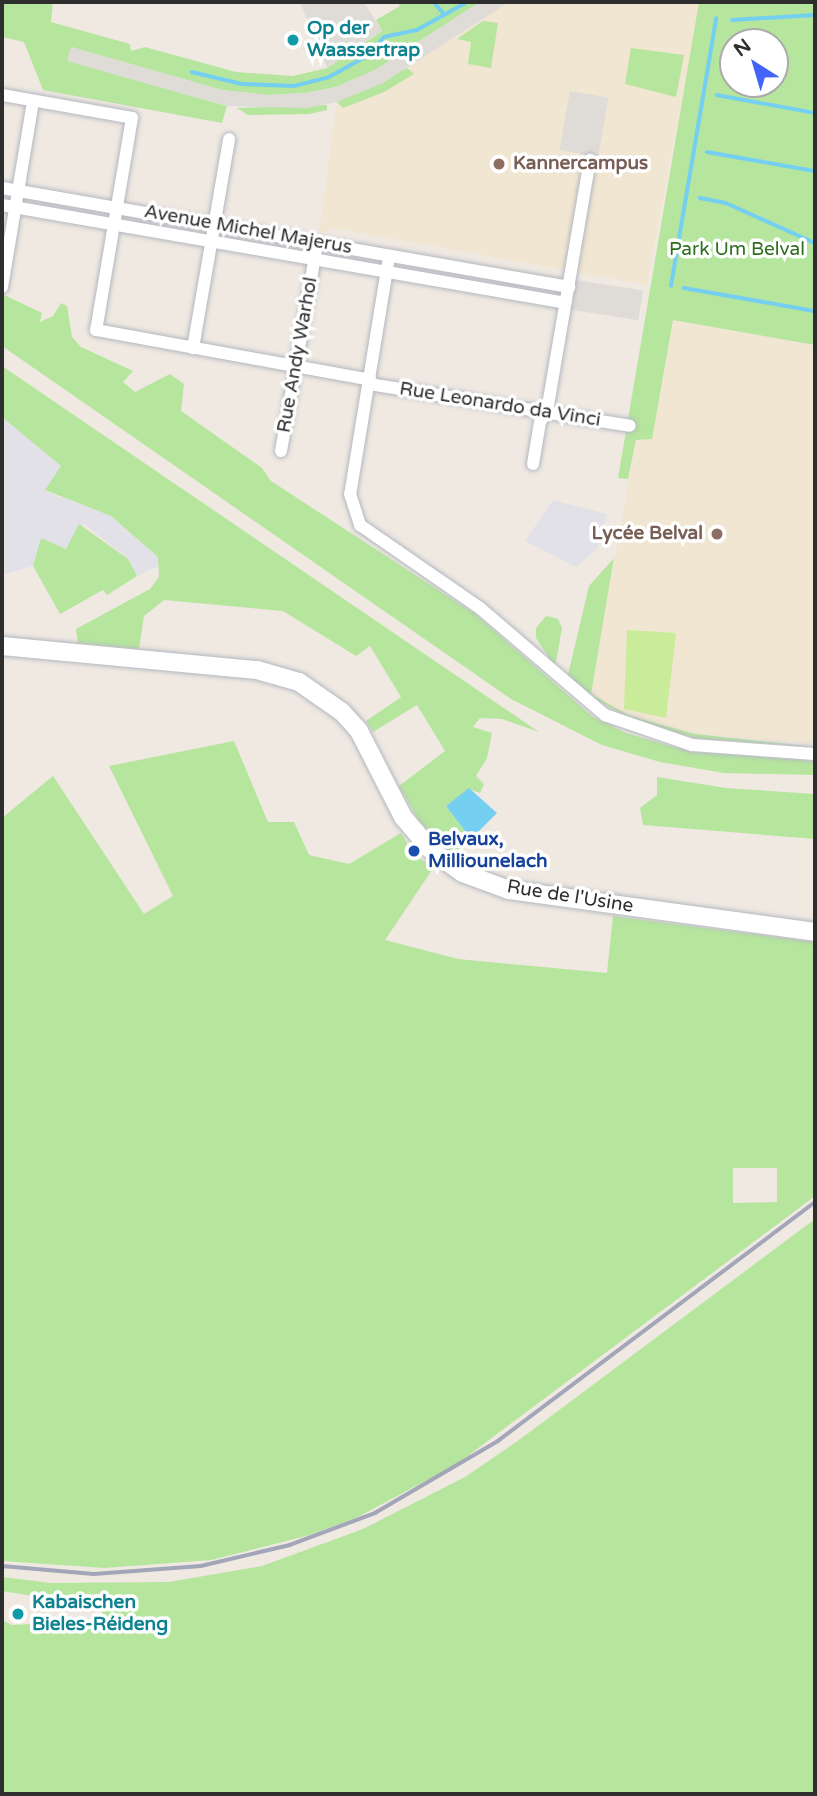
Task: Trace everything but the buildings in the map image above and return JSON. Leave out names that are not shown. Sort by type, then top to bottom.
[{"type":"main road","name":"Rue de l'Usine","points":[[2,646],[257,670],[299,682],[342,712],[359,731],[403,817],[432,850],[463,873],[537,895],[815,932]]},
{"type":"street","points":[[2,95],[132,118],[114,224]]},
{"type":"street","points":[[2,287],[33,101]]},
{"type":"street","points":[[193,348],[229,139]]},
{"type":"street","points":[[533,464],[540,422],[547,411],[590,160]]},
{"type":"street","name":"Avenue Michel Majerus","points":[[2,188],[569,287]]},
{"type":"street","name":"Avenue Michel Majerus","points":[[2,205],[566,303]]},
{"type":"street","name":"Rue Leonardo da Vinci","points":[[114,224],[96,330],[370,382],[630,426]]},
{"type":"street","name":"Rue Andy Warhol","points":[[281,451],[318,242]]},
{"type":"street","points":[[389,257],[350,494],[354,516],[368,533],[480,608],[605,715],[692,745],[815,754]]},
{"type":"street","points":[[491,290],[499,284],[494,275]]},
{"type":"shaded area","points":[[300,2],[364,2],[382,31],[327,68]]},
{"type":"shaded area","points":[[480,2],[509,2],[383,83],[337,102],[307,108],[227,106],[67,61],[71,47],[222,90],[267,95],[306,93],[336,87],[375,70]]},
{"type":"shaded area","name":"Kannercampus","points":[[505,2],[700,2],[647,285],[334,228],[319,234],[337,100]]},
{"type":"shaded area","points":[[570,91],[608,98],[598,157],[560,150]]},
{"type":"shaded area","points":[[570,279],[643,291],[638,320],[565,309]]},
{"type":"shaded area","name":"Lycée Belval","points":[[673,320],[815,345],[815,744],[695,734],[630,716],[591,694],[636,440],[652,439]]},
{"type":"shaded area","points":[[2,417],[61,466],[45,491],[111,516],[158,557],[158,566],[137,576],[128,559],[84,524],[66,549],[41,538],[33,566],[2,575]]},
{"type":"shaded area","points":[[553,500],[607,514],[598,548],[576,567],[525,541]]},
{"type":"green space","points":[[2,2],[53,2],[51,22],[130,44],[131,51],[145,47],[236,72],[293,76],[327,68],[382,31],[376,20],[400,6],[398,2],[480,2],[375,70],[336,87],[306,93],[267,95],[222,90],[71,47],[68,61],[227,106],[222,123],[43,90],[24,42],[2,37]]},
{"type":"green space","name":"Park Um Belval","points":[[699,2],[815,2],[815,345],[673,320],[652,439],[636,440],[628,479],[618,478]]},
{"type":"green space","points":[[483,21],[498,23],[491,68],[468,64],[471,42],[457,39]]},
{"type":"green space","points":[[631,48],[684,55],[676,97],[625,84]]},
{"type":"green space","points":[[407,68],[414,74],[384,92],[343,108],[337,102]]},
{"type":"green space","points":[[327,105],[327,110],[309,114],[248,115],[237,108]]},
{"type":"green space","points":[[2,294],[42,313],[40,322],[53,316],[61,303],[67,306],[72,337],[81,347],[133,371],[123,382],[135,392],[170,374],[184,384],[181,411],[262,468],[271,481],[475,614],[593,717],[626,733],[691,752],[815,761],[815,775],[724,773],[660,762],[602,745],[511,699],[2,346]]},
{"type":"green space","points":[[2,366],[539,732],[502,719],[480,718],[473,727],[492,733],[487,758],[476,776],[484,784],[480,793],[469,789],[446,806],[471,839],[454,855],[419,821],[399,786],[445,751],[417,705],[373,732],[366,721],[401,697],[370,646],[356,656],[283,611],[164,600],[144,616],[139,649],[78,643],[76,629],[150,589],[159,577],[158,557],[111,516],[45,490],[61,466],[2,417]]},
{"type":"green space","points":[[79,524],[128,559],[137,576],[107,595],[103,590],[60,614],[33,566],[41,538],[66,549]]},
{"type":"green space","points":[[614,558],[591,694],[630,716],[695,734],[815,747],[695,738],[629,718],[589,696],[567,679],[589,586]]},
{"type":"green space","points":[[546,616],[558,619],[562,628],[555,667],[536,638],[536,628]]},
{"type":"green space","points":[[627,630],[676,633],[666,718],[624,709]]},
{"type":"green space","points":[[234,741],[268,822],[294,822],[309,855],[349,864],[401,833],[415,856],[434,867],[385,940],[458,959],[607,973],[613,916],[815,942],[815,1196],[457,1464],[356,1518],[310,1535],[211,1560],[104,1568],[2,1561],[2,818],[53,776],[144,914],[173,896],[109,766]],"holes":[[[733,1168],[777,1168],[777,1202],[733,1203]]]},
{"type":"green space","points":[[657,777],[726,788],[815,794],[815,839],[643,825],[640,808],[657,795]]},
{"type":"green space","points":[[815,1219],[815,1794],[2,1794],[2,1608],[4,1621],[12,1625],[49,1623],[49,1628],[103,1622],[100,1594],[40,1597],[2,1591],[2,1577],[51,1583],[169,1582],[262,1566],[363,1529],[465,1477],[519,1440]]},
{"type":"water","points":[[469,788],[497,813],[471,839],[446,806]]},
{"type":"waterway","points":[[434,2],[444,14]]},
{"type":"waterway","points":[[192,72],[242,84],[294,86],[329,77],[367,56],[384,37],[417,30],[467,2]]},
{"type":"waterway","points":[[732,20],[815,15]]},
{"type":"waterway","points":[[671,286],[716,19]]},
{"type":"waterway","points":[[717,95],[815,113]]},
{"type":"waterway","points":[[707,152],[815,171]]},
{"type":"waterway","points":[[700,198],[726,203],[815,243]]},
{"type":"waterway","points":[[684,288],[815,311]]},
{"type":"railway","points":[[2,1566],[94,1574],[201,1566],[290,1545],[375,1513],[498,1441],[815,1202]]},
{"type":"place","name":"Op der Waassertrap","points":[[293,40]]},
{"type":"place","name":"Kannercampus","points":[[499,164]]},
{"type":"place","name":"Lycée Belval","points":[[717,534]]},
{"type":"place","name":"Belvaux, Milliounelach","points":[[414,851]]},
{"type":"place","name":"Kabaischen Bieles-Réideng","points":[[18,1614]]}]
